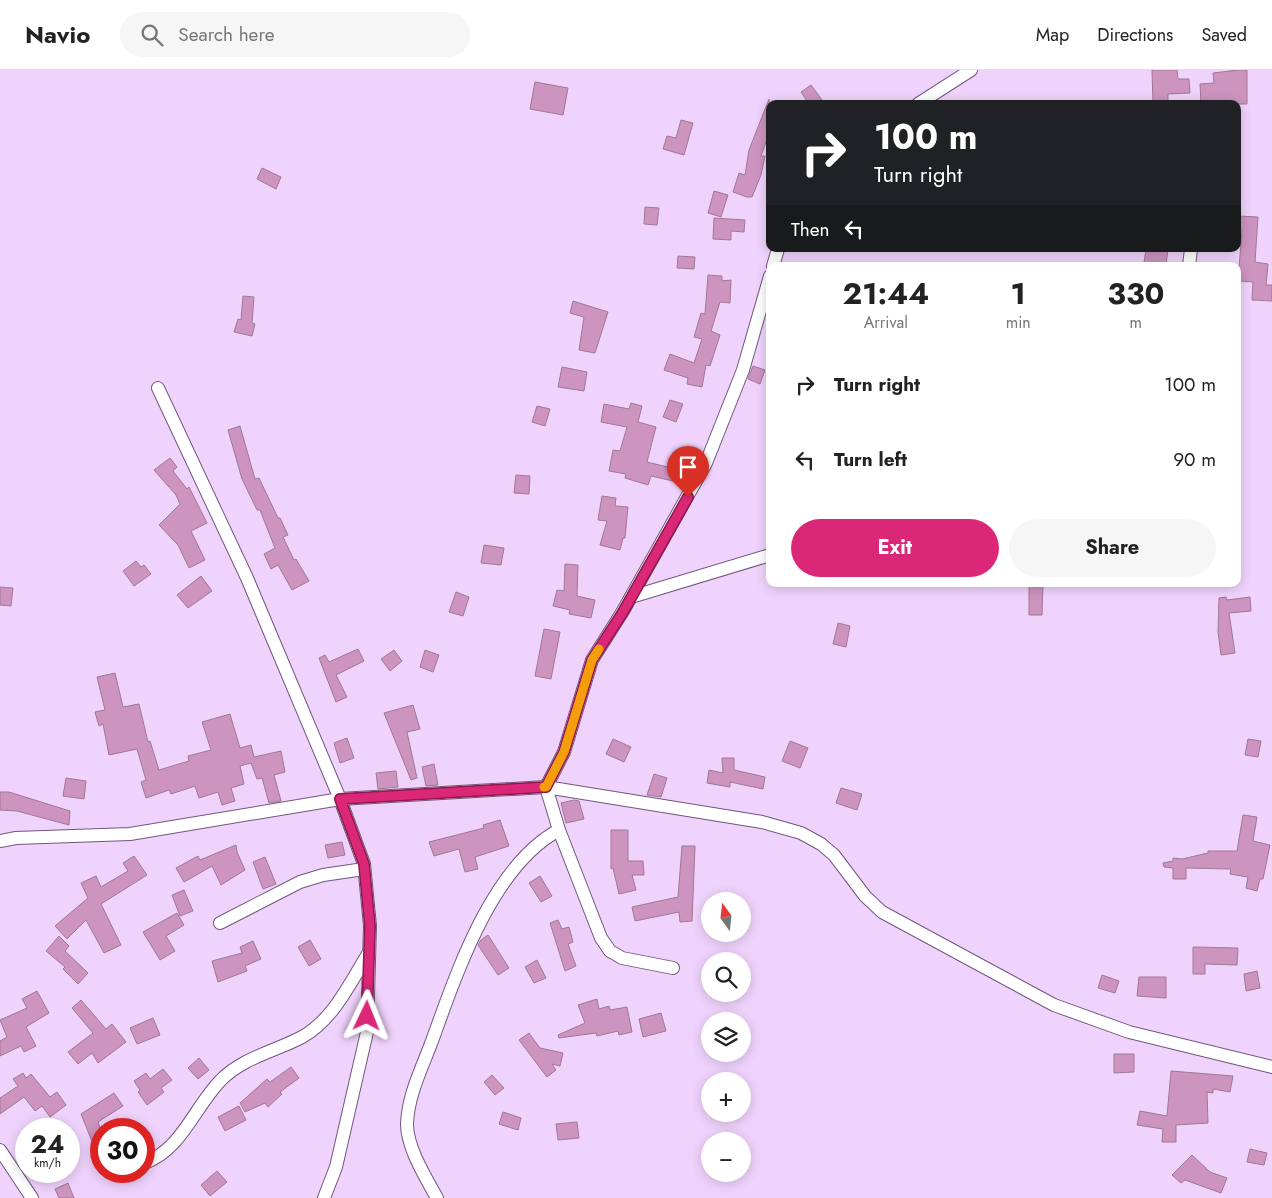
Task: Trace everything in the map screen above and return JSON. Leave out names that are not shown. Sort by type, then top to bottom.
[{"type":"street","points":[[924,100],[971,70]]},
{"type":"street","points":[[673,968],[622,958],[610,952],[601,938],[559,830],[546,787],[564,752],[592,660],[631,596],[706,464],[744,370],[766,290]]},
{"type":"street","points":[[158,388],[248,578],[340,799],[364,869],[370,926],[367,1032],[336,1167],[324,1198]]},
{"type":"street","points":[[631,596],[766,555]]},
{"type":"street","points":[[0,841],[16,838],[130,834],[340,799],[546,787],[762,822],[801,832],[821,844],[834,856],[865,896],[882,912],[1054,1005],[1129,1032],[1272,1068]]},
{"type":"street","points":[[437,1198],[416,1158],[407,1127],[408,1104],[448,997],[483,916],[511,872],[536,844],[559,830]]},
{"type":"street","points":[[220,923],[300,882],[323,875],[364,869]]},
{"type":"street","points":[[155,1158],[168,1148],[221,1079],[241,1066],[303,1036],[322,1023],[369,952]]},
{"type":"street","points":[[0,1150],[32,1198]]},
{"type":"building","points":[[1152,70],[1177,70],[1178,79],[1189,79],[1190,93],[1168,94],[1168,100],[1153,100]]},
{"type":"building","points":[[1247,70],[1247,104],[1241,104],[1241,100],[1201,100],[1200,84],[1214,83],[1213,73]]},
{"type":"building","points":[[535,82],[568,88],[563,115],[530,109]]},
{"type":"building","points":[[811,85],[822,100],[806,100],[801,92]]},
{"type":"building","points":[[766,107],[766,142],[761,156],[765,156],[761,175],[752,197],[733,192],[739,173],[745,175],[749,150]]},
{"type":"building","points":[[681,120],[693,123],[684,155],[663,149],[667,136],[676,138]]},
{"type":"building","points":[[262,168],[281,177],[276,189],[257,179]]},
{"type":"building","points":[[714,191],[728,195],[721,217],[708,213]]},
{"type":"building","points":[[645,207],[659,208],[657,225],[644,224]]},
{"type":"building","points":[[1241,216],[1258,217],[1255,262],[1268,264],[1266,285],[1272,285],[1272,301],[1252,300],[1253,282],[1241,281],[1241,262],[1239,262]]},
{"type":"building","points":[[714,218],[745,220],[744,232],[731,231],[731,240],[713,239]]},
{"type":"building","points":[[1146,252],[1168,252],[1166,262],[1144,262]]},
{"type":"building","points":[[678,256],[695,257],[694,269],[677,268]]},
{"type":"building","points":[[708,275],[722,276],[722,281],[731,280],[730,303],[720,302],[711,331],[720,335],[710,366],[706,365],[702,387],[687,384],[688,378],[664,370],[670,354],[694,363],[702,339],[694,337],[701,313],[705,314]]},
{"type":"building","points":[[243,296],[254,297],[252,323],[255,324],[252,336],[234,332],[238,319],[241,320]]},
{"type":"building","points":[[573,301],[608,312],[595,353],[579,350],[584,317],[570,313]]},
{"type":"building","points":[[753,366],[765,370],[760,384],[748,379]]},
{"type":"building","points":[[562,367],[587,372],[584,391],[558,387]]},
{"type":"building","points":[[670,400],[683,404],[676,422],[663,417]]},
{"type":"building","points":[[631,403],[642,406],[638,422],[656,427],[647,462],[676,469],[673,481],[651,476],[648,485],[625,478],[626,474],[609,471],[613,450],[620,451],[627,427],[601,422],[604,404],[629,409]]},
{"type":"building","points":[[537,406],[550,409],[545,426],[532,422]]},
{"type":"building","points":[[240,426],[255,479],[259,478],[288,535],[283,537],[294,560],[296,559],[309,581],[292,590],[278,565],[271,569],[264,554],[275,548],[260,510],[257,510],[242,479],[228,430]]},
{"type":"building","points":[[170,458],[177,467],[173,471],[187,489],[189,487],[207,523],[191,531],[205,560],[189,568],[178,545],[159,525],[180,504],[176,495],[154,470]]},
{"type":"building","points":[[516,475],[530,476],[529,494],[514,493]]},
{"type":"building","points":[[602,496],[616,498],[615,506],[628,507],[625,538],[623,538],[620,550],[600,545],[607,521],[598,520]]},
{"type":"building","points":[[484,545],[504,548],[501,565],[481,563]]},
{"type":"building","points":[[136,561],[141,567],[144,565],[151,574],[134,586],[123,571]]},
{"type":"building","points":[[565,564],[578,565],[577,596],[595,600],[591,618],[569,614],[570,610],[553,606],[557,590],[564,591]]},
{"type":"building","points":[[201,576],[212,591],[188,608],[177,595]]},
{"type":"building","points":[[0,587],[13,588],[11,606],[0,605]]},
{"type":"building","points":[[1029,587],[1043,587],[1042,615],[1029,615]]},
{"type":"building","points":[[456,592],[469,597],[463,616],[449,612]]},
{"type":"building","points":[[1226,597],[1227,600],[1250,597],[1251,611],[1229,613],[1235,653],[1221,655],[1218,632],[1219,598]]},
{"type":"building","points":[[838,623],[850,626],[846,647],[833,644]]},
{"type":"building","points":[[544,629],[560,632],[551,679],[535,676]]},
{"type":"building","points":[[358,649],[364,661],[336,675],[347,697],[336,702],[319,658],[325,655],[329,662]]},
{"type":"building","points":[[394,650],[402,661],[390,671],[381,659]]},
{"type":"building","points":[[425,650],[439,655],[433,672],[420,667]]},
{"type":"building","points":[[115,673],[123,707],[139,704],[148,742],[150,741],[159,770],[189,761],[188,756],[211,750],[202,722],[230,714],[240,748],[251,745],[254,757],[281,751],[285,772],[274,775],[281,801],[269,803],[262,778],[257,779],[251,763],[240,766],[244,784],[231,788],[235,801],[222,805],[218,792],[199,798],[195,786],[171,794],[169,790],[146,798],[141,782],[146,780],[137,749],[109,755],[103,724],[99,726],[95,712],[105,710],[97,677]]},
{"type":"building","points":[[413,705],[420,729],[407,732],[417,778],[411,780],[384,713]]},
{"type":"building","points":[[347,738],[354,758],[340,763],[334,743]]},
{"type":"building","points":[[613,739],[631,747],[624,762],[606,754]]},
{"type":"building","points":[[1248,739],[1261,741],[1258,757],[1245,755]]},
{"type":"building","points":[[790,741],[808,748],[800,768],[782,761]]},
{"type":"building","points":[[722,758],[734,758],[734,770],[765,777],[763,789],[730,782],[730,787],[707,783],[709,770],[723,773]]},
{"type":"building","points":[[434,764],[438,785],[426,786],[422,767]]},
{"type":"building","points":[[396,771],[398,787],[378,789],[376,773]]},
{"type":"building","points":[[654,774],[667,778],[661,797],[647,795]]},
{"type":"building","points":[[66,778],[86,781],[84,799],[63,796]]},
{"type":"building","points":[[841,788],[862,794],[857,810],[836,803]]},
{"type":"building","points":[[0,792],[9,792],[70,811],[69,825],[17,811],[0,810]]},
{"type":"building","points":[[574,800],[579,801],[584,819],[566,823],[561,803]]},
{"type":"building","points":[[1243,815],[1257,817],[1253,841],[1270,845],[1263,879],[1260,879],[1257,891],[1246,888],[1248,877],[1230,874],[1231,869],[1186,868],[1186,879],[1173,879],[1173,868],[1164,867],[1163,863],[1173,861],[1173,858],[1182,859],[1208,853],[1208,851],[1237,851]]},
{"type":"building","points":[[500,820],[509,846],[475,857],[478,869],[465,872],[459,849],[434,856],[429,842],[484,828],[483,825]]},
{"type":"building","points":[[611,830],[628,830],[628,861],[643,861],[644,875],[632,875],[636,890],[619,894],[613,868],[611,869]]},
{"type":"building","points":[[342,842],[345,855],[328,858],[325,845]]},
{"type":"building","points":[[236,845],[245,870],[221,885],[212,866],[184,882],[176,868],[198,856],[200,860]]},
{"type":"building","points":[[682,846],[695,846],[692,921],[680,922],[679,912],[635,921],[632,907],[678,897]]},
{"type":"building","points":[[134,856],[147,875],[101,904],[121,945],[104,953],[86,920],[67,939],[55,926],[88,898],[81,883],[96,876],[101,887],[128,871],[123,863]]},
{"type":"building","points":[[265,857],[276,884],[263,889],[253,862]]},
{"type":"building","points":[[540,876],[552,896],[541,902],[529,883]]},
{"type":"building","points":[[184,890],[193,911],[180,916],[172,895]]},
{"type":"building","points":[[177,913],[184,925],[166,936],[175,951],[160,960],[143,932]]},
{"type":"building","points":[[558,920],[562,929],[569,927],[573,942],[568,944],[576,966],[565,971],[550,923]]},
{"type":"building","points":[[488,935],[509,968],[498,975],[478,945]]},
{"type":"building","points":[[59,936],[69,946],[65,951],[88,973],[78,984],[63,969],[65,967],[46,951]]},
{"type":"building","points":[[310,940],[321,959],[309,966],[298,947]]},
{"type":"building","points":[[253,941],[261,959],[245,966],[247,971],[218,982],[212,961],[242,953],[240,947]]},
{"type":"building","points":[[1193,947],[1238,948],[1237,965],[1205,964],[1205,974],[1193,974]]},
{"type":"building","points":[[537,960],[546,978],[534,983],[525,967]]},
{"type":"building","points":[[1257,971],[1260,988],[1246,991],[1244,974]]},
{"type":"building","points":[[1102,975],[1119,981],[1115,993],[1098,988]]},
{"type":"building","points":[[1139,977],[1166,977],[1166,998],[1137,996]]},
{"type":"building","points":[[37,991],[49,1013],[26,1027],[36,1046],[24,1052],[21,1046],[0,1056],[0,1041],[7,1037],[0,1020],[27,1008],[22,999]]},
{"type":"building","points":[[597,999],[599,1009],[609,1006],[610,1010],[627,1007],[632,1032],[619,1035],[618,1031],[597,1036],[596,1033],[559,1038],[558,1035],[585,1023],[578,1005]]},
{"type":"building","points":[[81,1000],[106,1029],[112,1024],[126,1042],[98,1063],[92,1053],[78,1064],[68,1052],[93,1033],[72,1008]]},
{"type":"building","points":[[661,1013],[666,1031],[643,1037],[639,1019]]},
{"type":"building","points":[[153,1018],[160,1035],[137,1044],[130,1028]]},
{"type":"building","points":[[529,1033],[540,1048],[563,1053],[560,1066],[552,1064],[556,1070],[547,1077],[519,1040]]},
{"type":"building","points":[[1114,1054],[1134,1054],[1134,1072],[1114,1073]]},
{"type":"building","points":[[199,1058],[209,1070],[198,1079],[188,1068]]},
{"type":"building","points":[[291,1067],[299,1078],[280,1092],[282,1094],[268,1107],[265,1103],[245,1112],[240,1103],[267,1079],[270,1082]]},
{"type":"building","points":[[163,1069],[172,1080],[161,1088],[164,1092],[147,1105],[138,1092],[140,1090],[134,1081],[146,1073],[150,1079]]},
{"type":"building","points":[[1171,1071],[1233,1076],[1230,1092],[1213,1089],[1213,1093],[1207,1092],[1208,1123],[1176,1125],[1176,1142],[1162,1142],[1163,1129],[1137,1125],[1140,1111],[1167,1116]]},
{"type":"building","points":[[23,1073],[26,1078],[31,1074],[50,1097],[57,1092],[66,1105],[50,1117],[42,1106],[35,1111],[24,1097],[0,1114],[0,1098],[18,1086],[13,1079]]},
{"type":"building","points":[[492,1075],[504,1088],[495,1095],[484,1082]]},
{"type":"building","points":[[114,1093],[123,1106],[104,1118],[90,1118],[90,1136],[81,1114]]},
{"type":"building","points":[[239,1106],[246,1120],[225,1131],[218,1117]]},
{"type":"building","points":[[503,1112],[521,1118],[518,1130],[499,1124]]},
{"type":"building","points":[[577,1122],[579,1138],[558,1140],[556,1124]]},
{"type":"building","points":[[1250,1149],[1267,1153],[1264,1165],[1247,1162]]},
{"type":"building","points":[[1192,1155],[1210,1172],[1227,1178],[1221,1193],[1185,1180],[1181,1183],[1172,1175]]},
{"type":"building","points":[[217,1171],[227,1182],[210,1196],[201,1185]]},
{"type":"building","points":[[68,1183],[74,1198],[59,1198],[55,1189]]},
{"type":"slow traffic","points":[[544,787],[546,787],[564,752],[592,660],[599,649]]},
{"type":"route","points":[[367,1016],[370,926],[364,864],[340,799],[546,787],[564,752],[592,660],[623,612],[688,497]]}]
